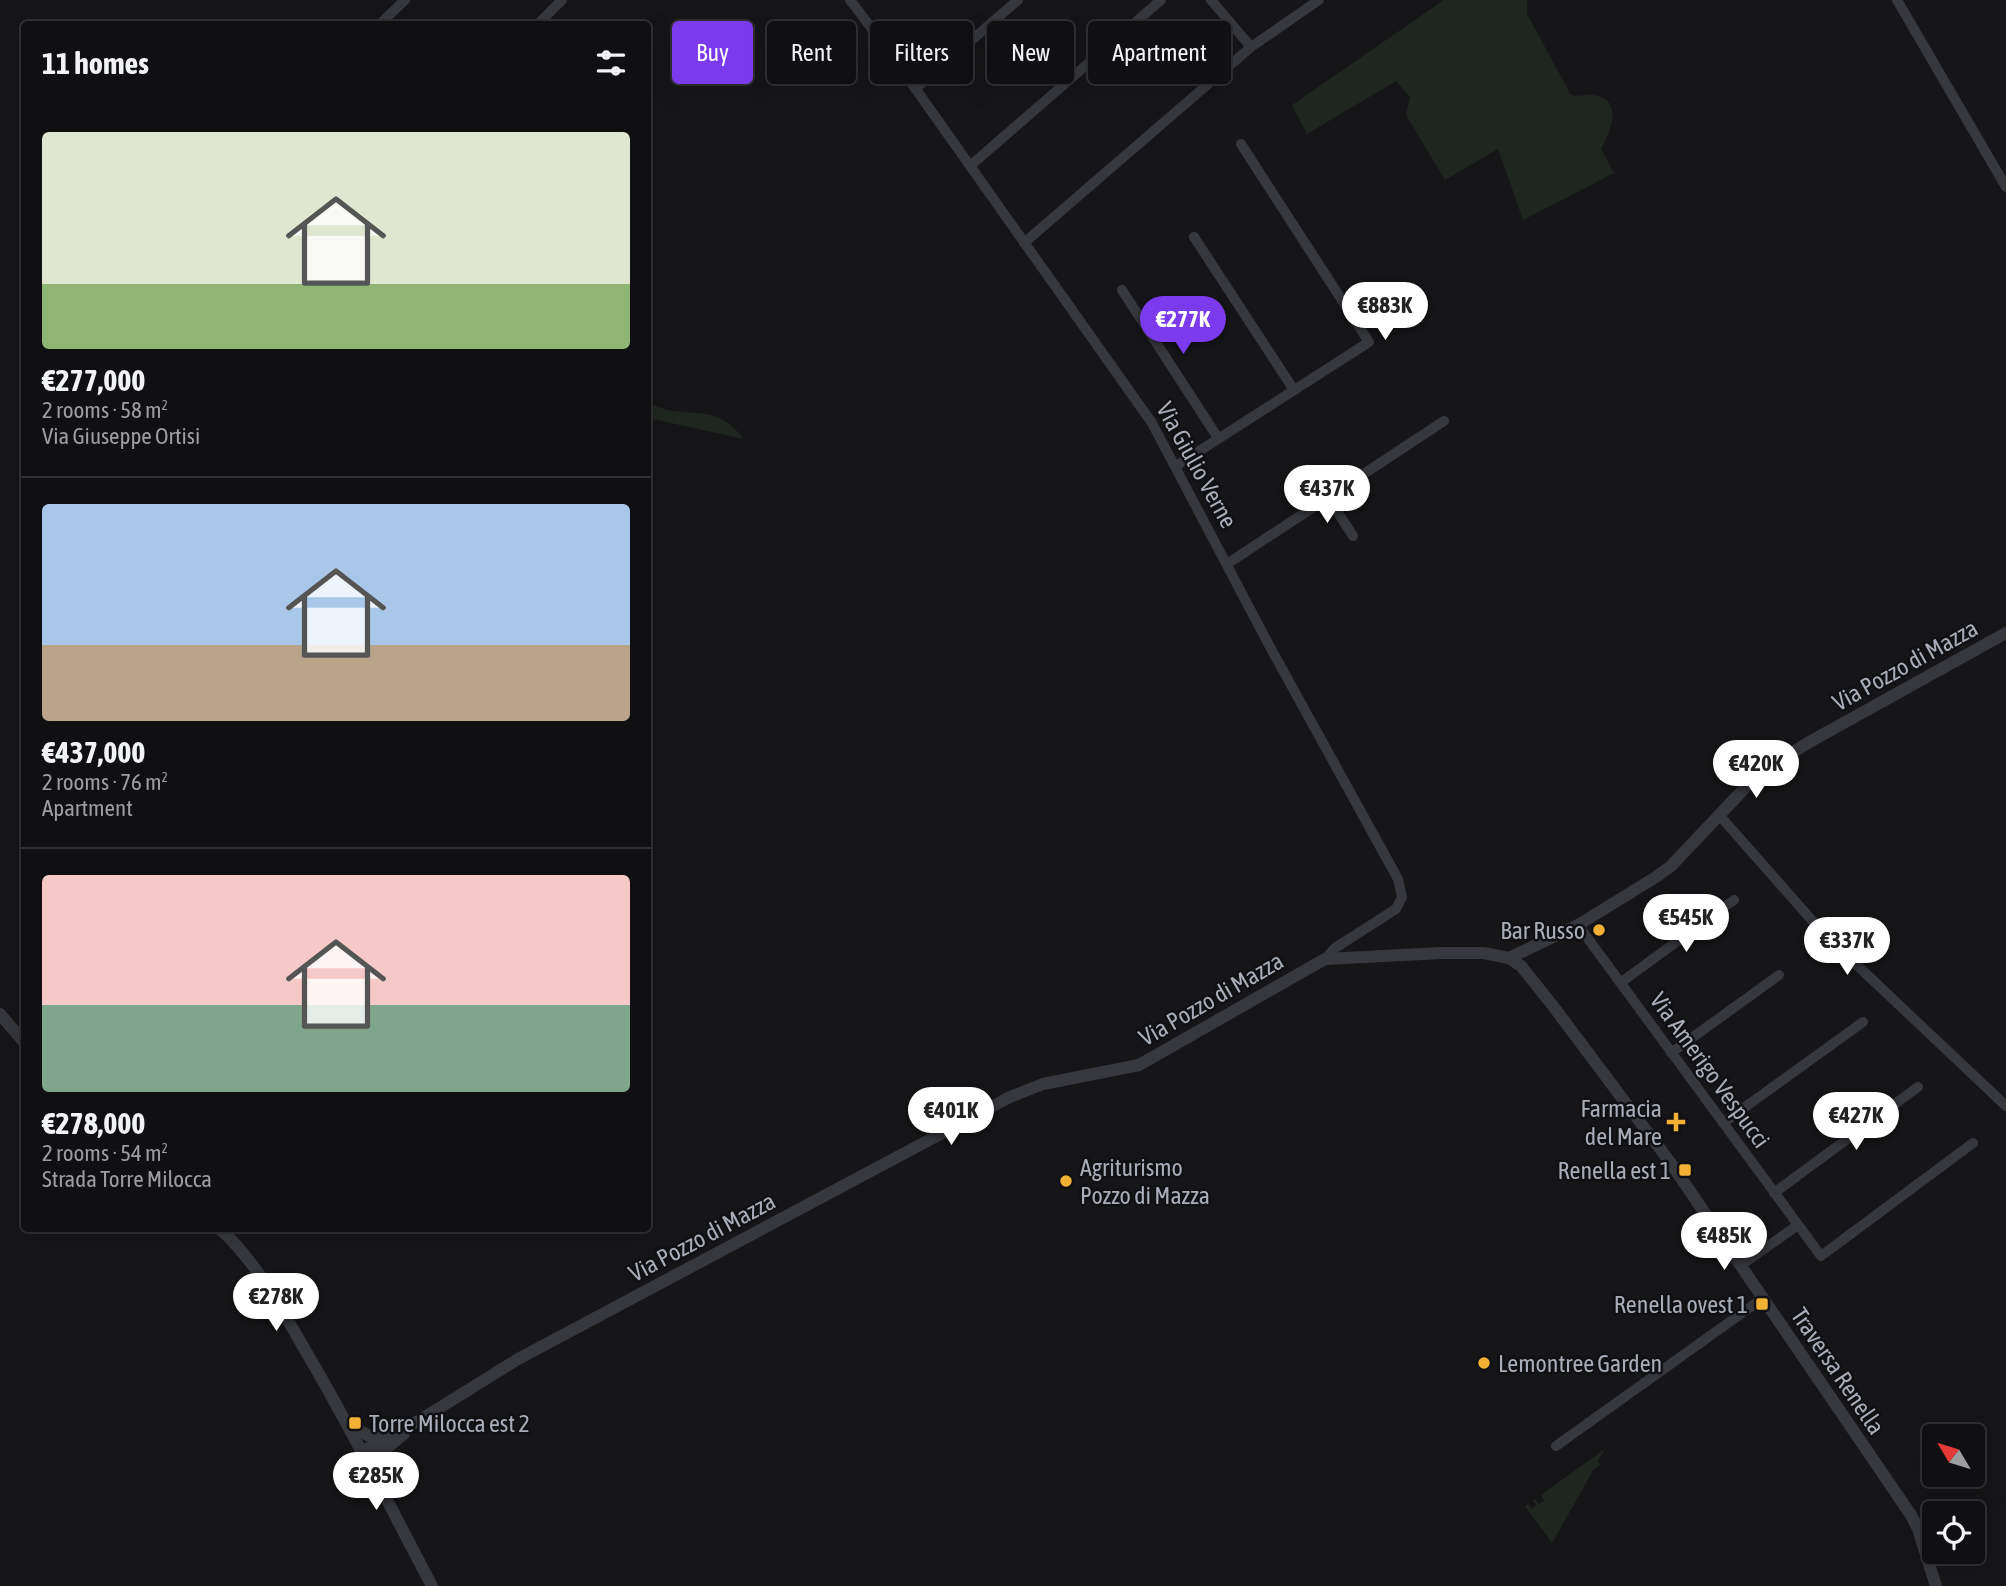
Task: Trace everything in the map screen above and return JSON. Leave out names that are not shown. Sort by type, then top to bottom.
[{"type":"street","points":[[383,21],[405,0]]},
{"type":"street","points":[[541,21],[562,0]]},
{"type":"street","name":"Via Giulio Verne","points":[[850,0],[1152,423],[1398,879],[1402,897],[1396,909],[1335,948],[1325,959]]},
{"type":"street","points":[[915,89],[1018,0]]},
{"type":"street","points":[[970,166],[1161,0]]},
{"type":"street","points":[[1210,0],[1251,47]]},
{"type":"street","points":[[1024,243],[1251,47],[1319,0]]},
{"type":"street","points":[[1897,0],[2006,187]]},
{"type":"street","points":[[1176,466],[1369,342],[1241,144]]},
{"type":"street","points":[[1194,237],[1294,390]]},
{"type":"street","points":[[1122,290],[1218,438]]},
{"type":"street","points":[[1227,564],[1444,421]]},
{"type":"street","points":[[1328,498],[1353,536]]},
{"type":"street","name":"Via Pozzo di Mazza","points":[[420,1420],[518,1359],[1010,1097],[1043,1084],[1139,1065],[1325,959],[1443,953],[1484,953],[1509,958],[1578,925],[1656,877],[1720,816],[1751,781],[1775,762],[2006,633]]},
{"type":"street","points":[[1720,816],[1824,934],[2006,1106]]},
{"type":"street","points":[[1620,983],[1734,900]]},
{"type":"street","name":"Via Amerigo Vespucci","points":[[1578,925],[1821,1256],[1973,1143]]},
{"type":"street","name":"Traversa Renella","points":[[1509,958],[1521,966],[1622,1095],[1703,1209],[1911,1515],[1936,1586]]},
{"type":"street","points":[[1671,1053],[1779,975]]},
{"type":"street","points":[[0,1014],[21,1038]]},
{"type":"street","points":[[1723,1123],[1863,1022]]},
{"type":"street","points":[[1774,1193],[1918,1087]]},
{"type":"street","points":[[1740,1266],[1798,1225]]},
{"type":"street","points":[[223,1232],[254,1268],[286,1318],[348,1423],[432,1586]]},
{"type":"street","points":[[1556,1446],[1763,1298]]},
{"type":"street","points":[[366,1457],[383,1438],[420,1420]]},
{"type":"street","points":[[366,1457],[420,1420]]},
{"type":"street","points":[[348,1423],[369,1436],[383,1438]]},
{"type":"shaded area","points":[[1444,0],[1527,0],[1527,14],[1571,95],[1593,95],[1609,103],[1612,110],[1611,126],[1601,149],[1614,173],[1523,220],[1498,149],[1445,180],[1406,115],[1410,97],[1396,81],[1307,134],[1292,105]]},
{"type":"shaded area","points":[[651,403],[672,411],[720,419],[732,426],[744,439],[651,419]]},
{"type":"shaded area","points":[[1605,1449],[1598,1461],[1600,1465],[1594,1469],[1552,1543],[1525,1506],[1528,1504],[1532,1509],[1536,1505],[1533,1500],[1539,1504],[1544,1501],[1541,1495]]},
{"type":"place","name":"Bar Russo","points":[[1599,930]]},
{"type":"place","name":"Farmacia del Mare","points":[[1676,1122]]},
{"type":"place","name":"Renella est 1","points":[[1685,1170]]},
{"type":"place","name":"Agriturismo Pozzo di Mazza","points":[[1066,1181]]},
{"type":"place","name":"Renella ovest 1","points":[[1762,1304]]},
{"type":"place","name":"Lemontree Garden","points":[[1484,1363]]},
{"type":"place","name":"Torre Milocca est 2","points":[[355,1423]]}]
